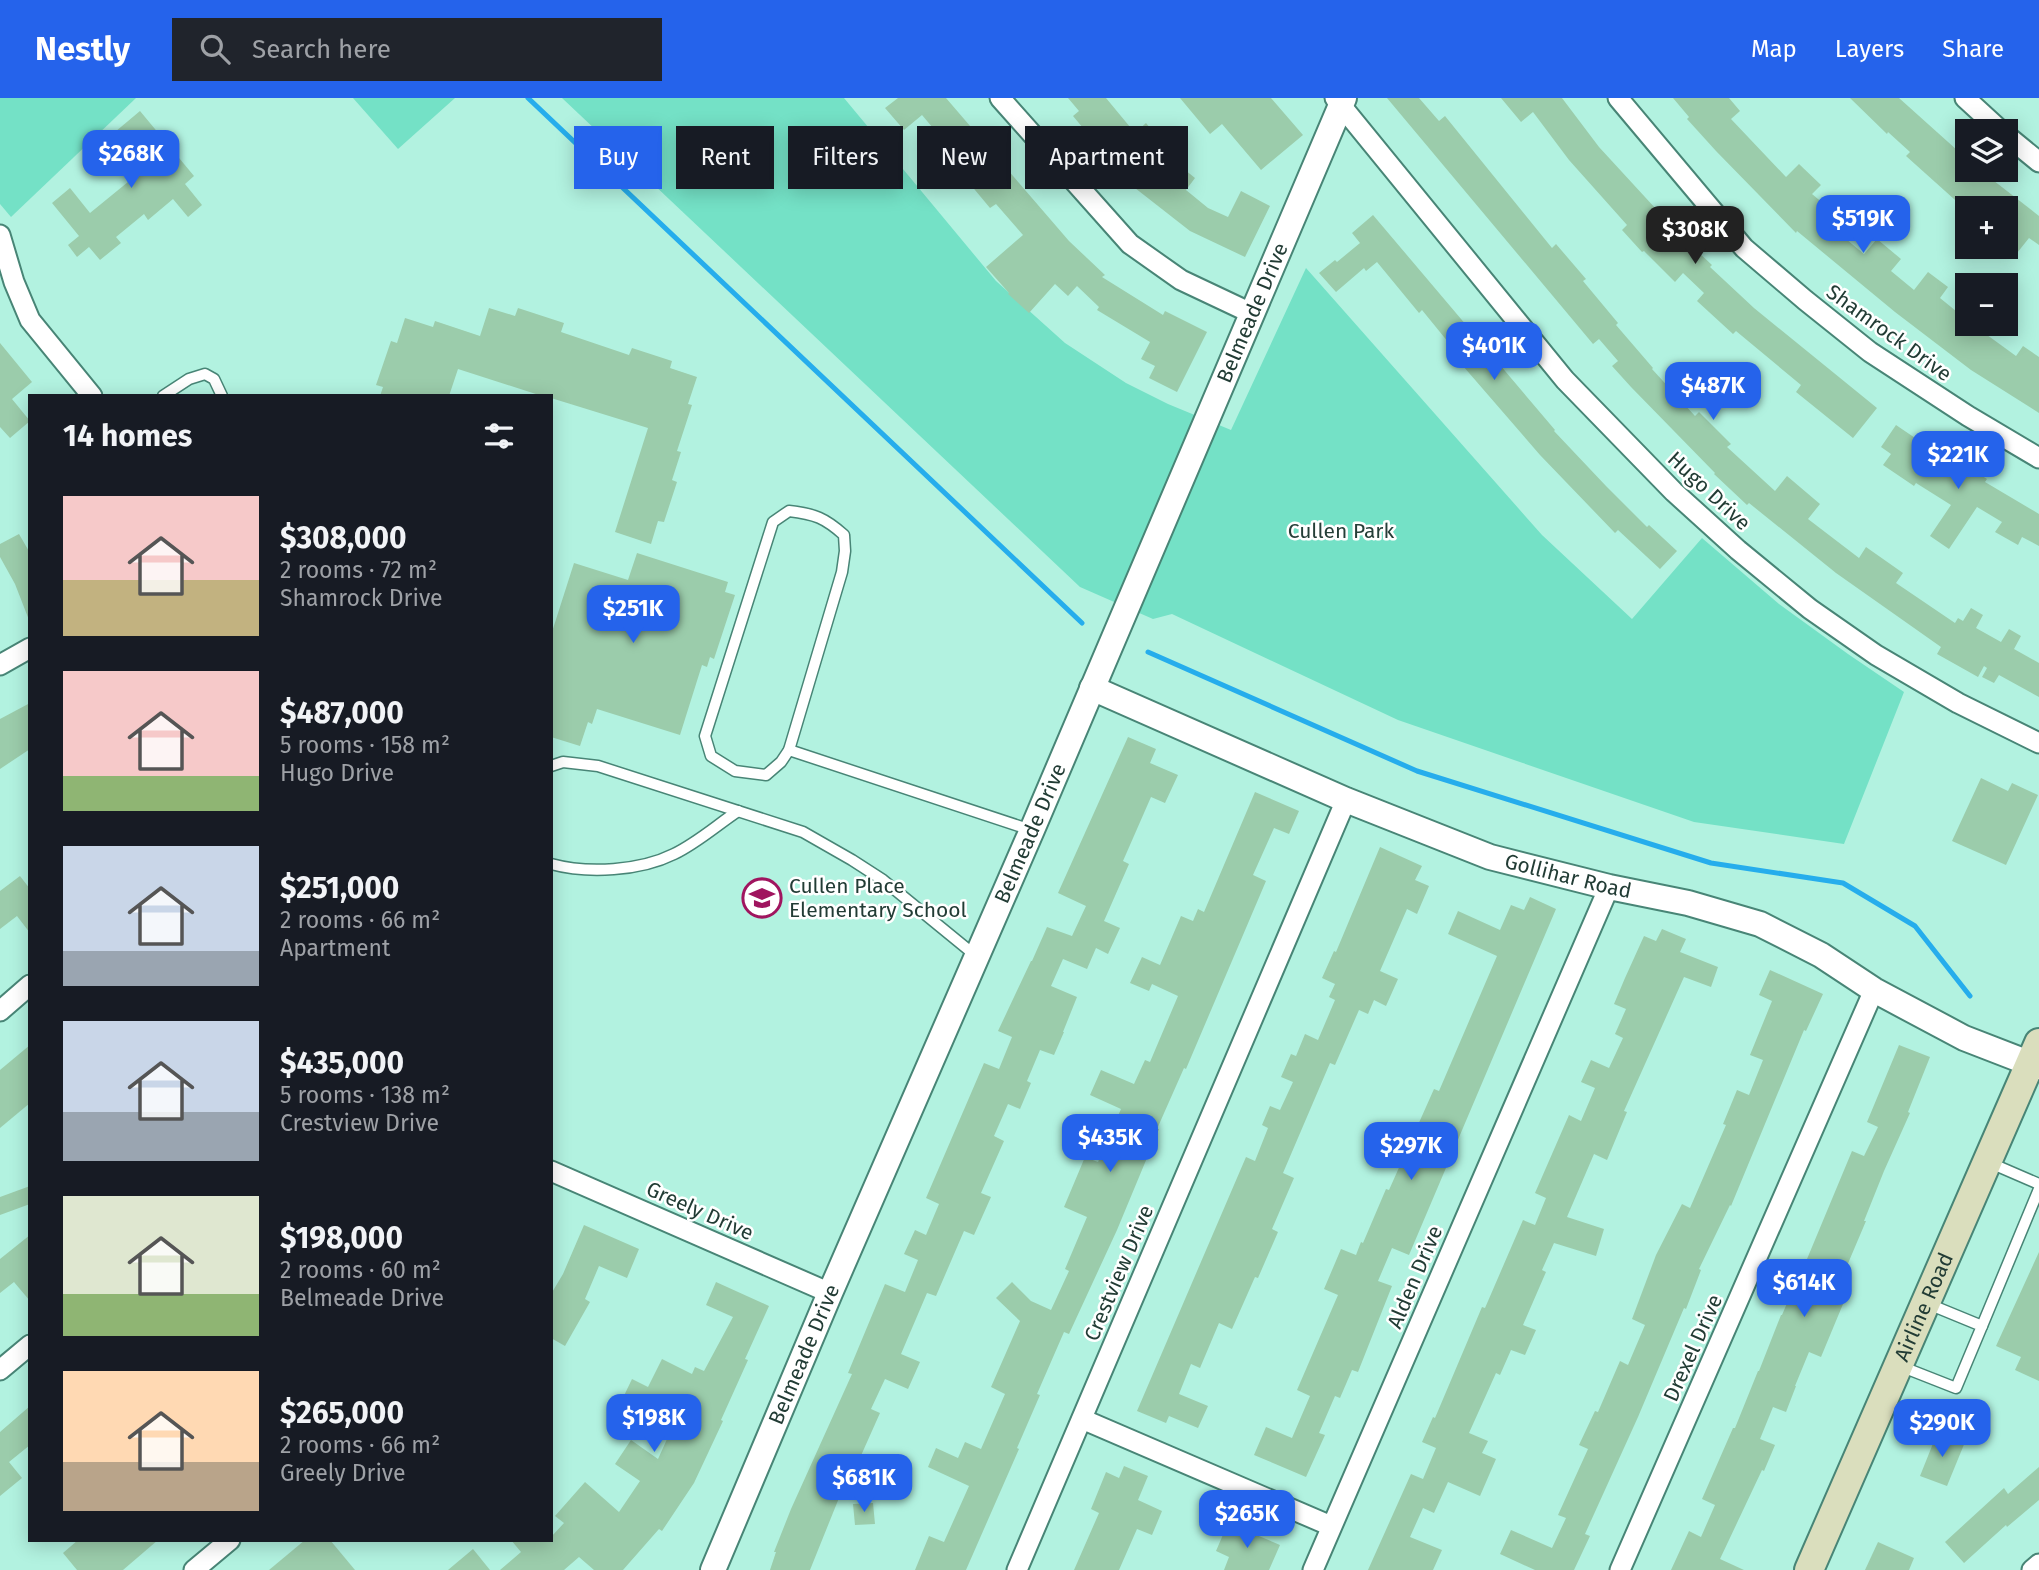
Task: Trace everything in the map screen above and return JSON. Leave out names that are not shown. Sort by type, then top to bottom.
[{"type":"main road","name":"Airline Road","points":[[1809,1570],[1987,1162],[2036,1058]]},
{"type":"street","points":[[1000,98],[1130,244],[1181,280],[1253,314]]},
{"type":"street","name":"Shamrock Drive","points":[[1618,98],[1744,248],[1870,352],[1968,416],[2039,458]]},
{"type":"street","points":[[1965,98],[1988,119]]},
{"type":"street","name":"Belmeade Drive","points":[[713,1570],[1253,314],[1340,101]]},
{"type":"street","name":"Hugo Drive","points":[[1340,101],[1565,380],[1674,492],[1738,550],[1810,609],[1876,655],[1958,703],[2039,743]]},
{"type":"street","points":[[2018,145],[2039,162]]},
{"type":"street","points":[[0,235],[7,285],[30,320],[90,394]]},
{"type":"street","points":[[0,665],[28,649]]},
{"type":"street","name":"Gollihar Road","points":[[1092,688],[1346,800],[1490,857],[1609,887],[1688,903],[1760,924],[1821,955],[1874,990],[1964,1038],[2036,1058]]},
{"type":"street","name":"Crestview Drive","points":[[1017,1570],[1346,800]]},
{"type":"street","name":"Alden Drive","points":[[1313,1570],[1609,887]]},
{"type":"street","points":[[0,1011],[28,987]]},
{"type":"street","name":"Drexel Drive","points":[[1620,1570],[1874,990]]},
{"type":"street","name":"Greely Drive","points":[[553,1172],[830,1293]]},
{"type":"street","points":[[0,1370],[28,1347]]},
{"type":"street","points":[[1082,1419],[1331,1526]]},
{"type":"street","points":[[194,1570],[228,1542]]},
{"type":"street","points":[[2032,1570],[2039,1564]]},
{"type":"lane","points":[[166,394],[189,379],[205,374],[214,379],[221,394]]},
{"type":"lane","points":[[789,511],[813,514],[831,523],[844,535],[845,551],[842,572],[789,750],[781,762],[766,775],[735,771],[711,756],[705,736],[773,522],[789,511]]},
{"type":"lane","points":[[789,750],[1032,830]]},
{"type":"lane","points":[[553,765],[563,762],[598,766],[803,832],[883,880],[977,956]]},
{"type":"lane","points":[[553,864],[603,869],[643,865],[675,853],[738,811]]},
{"type":"lane","points":[[1987,1162],[2039,1184]]},
{"type":"lane","points":[[1899,1365],[1956,1388],[2039,1189]]},
{"type":"lane","points":[[1926,1303],[1982,1326]]},
{"type":"green space","points":[[0,98],[136,98],[11,217],[0,204]]},
{"type":"green space","points":[[353,98],[455,98],[398,149]]},
{"type":"green space","name":"Cullen Park","points":[[562,98],[844,98],[867,126],[788,126],[788,189],[903,189],[903,169],[996,281],[1065,343],[1126,383],[1231,430],[1306,268],[1542,535],[1632,619],[1702,538],[1779,604],[1904,692],[1844,844],[1694,822],[1398,720],[1172,614],[1153,619],[1080,587],[658,189],[662,189],[662,126],[592,126]]},
{"type":"building","points":[[898,98],[946,98],[970,126],[931,126],[922,115],[904,130],[885,108]]},
{"type":"building","points":[[1068,98],[1106,98],[1129,126],[1081,126],[1073,116],[1079,111]]},
{"type":"building","points":[[1180,98],[1271,98],[1303,135],[1261,170],[1222,124],[1210,134]]},
{"type":"building","points":[[1387,98],[1419,98],[1439,121],[1445,116],[1552,248],[1556,244],[1586,279],[1583,281],[1652,369],[1695,416],[1699,412],[1731,444],[1727,447],[1775,491],[1787,476],[1820,504],[1808,519],[1859,558],[1866,547],[1903,573],[1896,583],[1955,623],[1958,618],[1963,621],[1971,608],[1983,615],[1976,628],[2001,642],[2009,629],[2021,636],[2014,649],[2039,663],[2039,697],[1999,675],[1994,683],[1982,677],[1987,668],[1984,666],[1978,677],[1937,654],[1941,647],[1836,573],[1749,503],[1747,505],[1612,366],[1618,361],[1599,339],[1593,344]]},
{"type":"building","points":[[1501,98],[1562,98],[1599,147],[1679,234],[1712,265],[1710,267],[1754,308],[1877,408],[1853,438],[1796,392],[1801,385],[1736,331],[1733,334],[1697,301],[1704,293],[1683,273],[1675,282],[1642,252],[1622,230],[1627,225],[1569,160],[1533,112],[1521,122]]},
{"type":"building","points":[[1673,98],[1729,98],[1740,111],[1731,119],[1786,177],[1799,164],[1821,185],[1812,194],[1842,219],[1834,229],[1864,254],[1877,239],[1901,259],[1891,271],[1914,290],[1928,272],[1948,287],[1940,298],[1955,310],[1955,336],[1988,336],[2016,356],[2023,346],[2039,357],[2039,413],[1971,370],[1895,312],[1797,231],[1796,233],[1716,151],[1687,119],[1689,117]]},
{"type":"building","points":[[1850,98],[1899,98],[1955,148],[1955,182],[1995,182],[2013,196],[1955,196],[1955,200],[1906,156],[1910,152],[1888,132],[1887,134]]},
{"type":"building","points":[[140,111],[194,176],[185,184],[202,205],[188,217],[173,199],[148,220],[144,214],[116,237],[121,243],[100,260],[89,247],[77,257],[68,245],[79,236],[52,203],[70,188],[90,213],[139,173],[109,137]]},
{"type":"building","points":[[1188,172],[1195,178],[1188,187]]},
{"type":"building","points":[[1011,174],[1069,241],[1105,275],[1102,277],[1163,315],[1165,311],[1207,332],[1177,392],[1149,378],[1155,366],[1141,359],[1150,342],[1097,310],[1099,307],[1077,286],[1068,296],[1055,284],[1029,313],[1008,294],[986,267],[1023,235],[996,204],[990,208],[974,189],[1011,189]]},
{"type":"building","points":[[1136,189],[1187,189],[1208,208],[1228,217],[1241,191],[1270,206],[1245,257],[1190,231]]},
{"type":"building","points":[[2018,200],[2039,216],[2039,245],[2029,238],[2018,252]]},
{"type":"building","points":[[1373,215],[1554,431],[1647,527],[1649,525],[1677,551],[1660,569],[1618,530],[1615,533],[1540,455],[1463,366],[1466,364],[1422,310],[1419,313],[1377,262],[1366,271],[1364,268],[1336,292],[1319,273],[1360,243],[1352,233]]},
{"type":"building","points":[[489,308],[515,316],[518,308],[564,323],[561,332],[629,355],[632,348],[672,361],[670,368],[697,377],[688,404],[692,405],[677,451],[681,452],[672,480],[677,482],[664,522],[658,521],[651,544],[615,532],[648,428],[553,399],[553,394],[536,394],[458,369],[450,394],[381,394],[383,387],[376,385],[391,341],[397,343],[405,318],[433,327],[435,321],[480,336]]},
{"type":"building","points":[[0,343],[32,382],[12,399],[28,419],[28,423],[10,438],[0,427]]},
{"type":"building","points":[[1896,425],[1946,459],[1949,455],[1987,479],[1985,482],[2039,514],[2039,546],[2022,537],[2018,545],[1995,532],[2002,522],[1977,507],[1949,549],[1930,536],[1951,505],[1916,483],[1914,486],[1883,465],[1891,454],[1881,447]]},
{"type":"building","points":[[19,534],[28,550],[28,617],[15,584],[0,557],[0,544]]},
{"type":"building","points":[[637,553],[728,582],[725,592],[735,595],[714,659],[710,657],[707,667],[702,665],[680,735],[597,709],[592,724],[588,722],[580,746],[553,738],[553,629],[574,563],[628,580]]},
{"type":"building","points":[[28,704],[28,750],[0,769],[0,719]]},
{"type":"building","points":[[1128,737],[1156,749],[1150,763],[1178,775],[1165,803],[1151,797],[1123,861],[1129,864],[1104,921],[1120,928],[1108,954],[1096,948],[1087,969],[1063,959],[1051,986],[1077,997],[1054,1055],[1040,1050],[1027,1081],[1031,1083],[1020,1109],[1008,1104],[994,1136],[1004,1141],[981,1193],[991,1197],[974,1235],[964,1231],[936,1296],[927,1293],[901,1354],[920,1362],[908,1389],[885,1379],[871,1409],[880,1413],[851,1478],[848,1456],[835,1485],[843,1488],[810,1570],[770,1570],[791,1509],[852,1374],[848,1373],[885,1284],[905,1292],[918,1260],[904,1254],[915,1230],[926,1235],[939,1204],[926,1198],[984,1063],[999,1069],[1012,1037],[998,1031],[1047,927],[1072,936],[1086,906],[1058,893]]},
{"type":"building","points":[[1981,778],[2008,791],[2012,783],[2038,795],[2006,865],[1952,841]]},
{"type":"building","points":[[1255,792],[1299,811],[1289,834],[1274,828],[1253,875],[1266,881],[1186,1069],[1184,1068],[1157,1129],[1117,1230],[1069,1334],[1064,1332],[1037,1394],[1040,1395],[1017,1448],[1019,1449],[966,1570],[915,1570],[929,1536],[944,1542],[969,1486],[928,1467],[936,1448],[958,1458],[965,1442],[981,1449],[1005,1394],[991,1387],[1020,1321],[996,1298],[1012,1282],[1031,1301],[1051,1310],[1069,1271],[1065,1269],[1087,1217],[1064,1207],[1085,1157],[1098,1162],[1121,1109],[1090,1095],[1101,1070],[1134,1084],[1145,1060],[1150,1062],[1178,996],[1152,984],[1149,991],[1130,983],[1142,957],[1160,965],[1181,916],[1193,921],[1198,909],[1204,912]]},
{"type":"building","points":[[1380,847],[1422,866],[1415,880],[1429,886],[1417,914],[1407,909],[1380,971],[1398,979],[1386,1006],[1374,1000],[1368,1014],[1359,1010],[1335,1065],[1330,1063],[1283,1173],[1294,1178],[1272,1229],[1278,1232],[1258,1278],[1255,1277],[1232,1329],[1219,1323],[1200,1368],[1191,1364],[1179,1394],[1208,1406],[1198,1428],[1169,1416],[1166,1423],[1137,1411],[1246,1157],[1255,1161],[1268,1128],[1262,1125],[1270,1106],[1280,1110],[1293,1082],[1281,1077],[1291,1054],[1296,1056],[1305,1034],[1318,1040],[1335,1000],[1329,997],[1335,984],[1322,978],[1334,951],[1336,952]]},
{"type":"building","points":[[20,876],[28,886],[28,930],[17,916],[0,929],[0,891]]},
{"type":"building","points":[[1530,897],[1556,909],[1409,1255],[1392,1248],[1378,1281],[1392,1286],[1358,1372],[1352,1370],[1340,1398],[1335,1396],[1319,1433],[1325,1435],[1306,1477],[1254,1455],[1266,1427],[1292,1438],[1310,1396],[1297,1390],[1338,1295],[1324,1289],[1341,1249],[1356,1255],[1361,1242],[1363,1243],[1434,1089],[1439,1091],[1497,956],[1448,934],[1458,911],[1500,930],[1511,905],[1524,910]]},
{"type":"building","points":[[1662,929],[1686,939],[1680,952],[1718,967],[1711,987],[1684,977],[1624,1111],[1627,1112],[1607,1160],[1594,1154],[1567,1217],[1604,1229],[1596,1256],[1554,1243],[1542,1270],[1546,1272],[1523,1325],[1536,1330],[1525,1355],[1511,1350],[1500,1375],[1496,1373],[1469,1433],[1488,1441],[1482,1453],[1496,1459],[1480,1496],[1448,1482],[1434,1513],[1423,1508],[1410,1537],[1442,1550],[1433,1570],[1368,1570],[1411,1474],[1423,1479],[1436,1448],[1422,1442],[1523,1220],[1535,1225],[1546,1198],[1535,1193],[1569,1115],[1581,1121],[1595,1088],[1581,1082],[1591,1060],[1609,1068],[1623,1038],[1615,1034],[1626,1009],[1614,1004],[1644,936],[1656,941]]},
{"type":"building","points":[[1770,970],[1823,994],[1806,1031],[1804,1030],[1731,1206],[1699,1269],[1701,1270],[1686,1309],[1684,1308],[1585,1534],[1590,1536],[1574,1570],[1535,1570],[1500,1554],[1511,1530],[1552,1548],[1566,1518],[1558,1515],[1588,1449],[1579,1445],[1595,1411],[1598,1412],[1620,1361],[1628,1365],[1645,1325],[1632,1319],[1656,1255],[1682,1204],[1690,1208],[1726,1125],[1723,1124],[1737,1090],[1749,1095],[1763,1060],[1750,1055],[1772,1001],[1759,995]]},
{"type":"building","points":[[1899,1045],[1930,1057],[1908,1112],[1910,1113],[1838,1287],[1848,1292],[1821,1357],[1809,1352],[1786,1412],[1773,1407],[1760,1439],[1775,1445],[1720,1559],[1744,1570],[1671,1570],[1689,1531],[1701,1537],[1715,1505],[1702,1499],[1735,1428],[1852,1151],[1864,1156],[1878,1127],[1867,1122]]},
{"type":"building","points":[[28,1047],[28,1105],[0,1128],[0,1070]]},
{"type":"building","points":[[28,1187],[28,1205],[0,1215],[0,1197]]},
{"type":"building","points":[[584,1225],[639,1249],[627,1278],[599,1266],[585,1299],[590,1302],[565,1346],[553,1339],[553,1291]]},
{"type":"building","points":[[28,1237],[28,1299],[14,1282],[0,1293],[0,1259]]},
{"type":"building","points":[[2039,1252],[2039,1381],[2015,1370],[2021,1357],[1996,1346]]},
{"type":"building","points":[[716,1282],[769,1306],[745,1359],[748,1360],[721,1420],[723,1421],[694,1483],[662,1531],[659,1529],[623,1570],[594,1570],[579,1557],[564,1570],[500,1570],[521,1552],[513,1542],[553,1542],[553,1535],[564,1523],[555,1516],[585,1482],[619,1512],[640,1481],[615,1464],[631,1440],[658,1459],[672,1428],[620,1404],[632,1379],[648,1387],[662,1359],[692,1374],[695,1367],[704,1371],[733,1317],[706,1305]]},
{"type":"building","points":[[28,1408],[28,1447],[9,1462],[22,1478],[0,1496],[0,1432]]},
{"type":"building","points":[[1938,1431],[1965,1442],[1947,1486],[1920,1476]]},
{"type":"building","points":[[1124,1466],[1148,1476],[1138,1500],[1162,1511],[1152,1535],[1137,1529],[1119,1570],[1074,1570],[1099,1513],[1091,1509],[1106,1472],[1119,1478]]},
{"type":"building","points":[[2039,1467],[2039,1500],[1964,1563],[1945,1542],[2004,1488],[2008,1494]]},
{"type":"building","points":[[873,1503],[875,1524],[855,1525],[853,1504]]},
{"type":"building","points":[[1228,1523],[1280,1545],[1269,1570],[1224,1570],[1229,1557],[1216,1551]]},
{"type":"building","points":[[76,1542],[156,1542],[123,1570],[77,1570],[63,1553]]},
{"type":"building","points":[[303,1542],[332,1542],[355,1570],[269,1570]]},
{"type":"building","points":[[1878,1542],[1914,1558],[1909,1570],[1865,1570]]},
{"type":"building","points":[[473,1549],[490,1570],[448,1570]]},
{"type":"waterway","points":[[528,98],[1082,623]]},
{"type":"waterway","points":[[1148,652],[1417,771],[1711,863],[1843,883],[1915,926],[1970,996]]},
{"type":"place","name":"Cullen Place Elementary School","points":[[762,898]]}]
